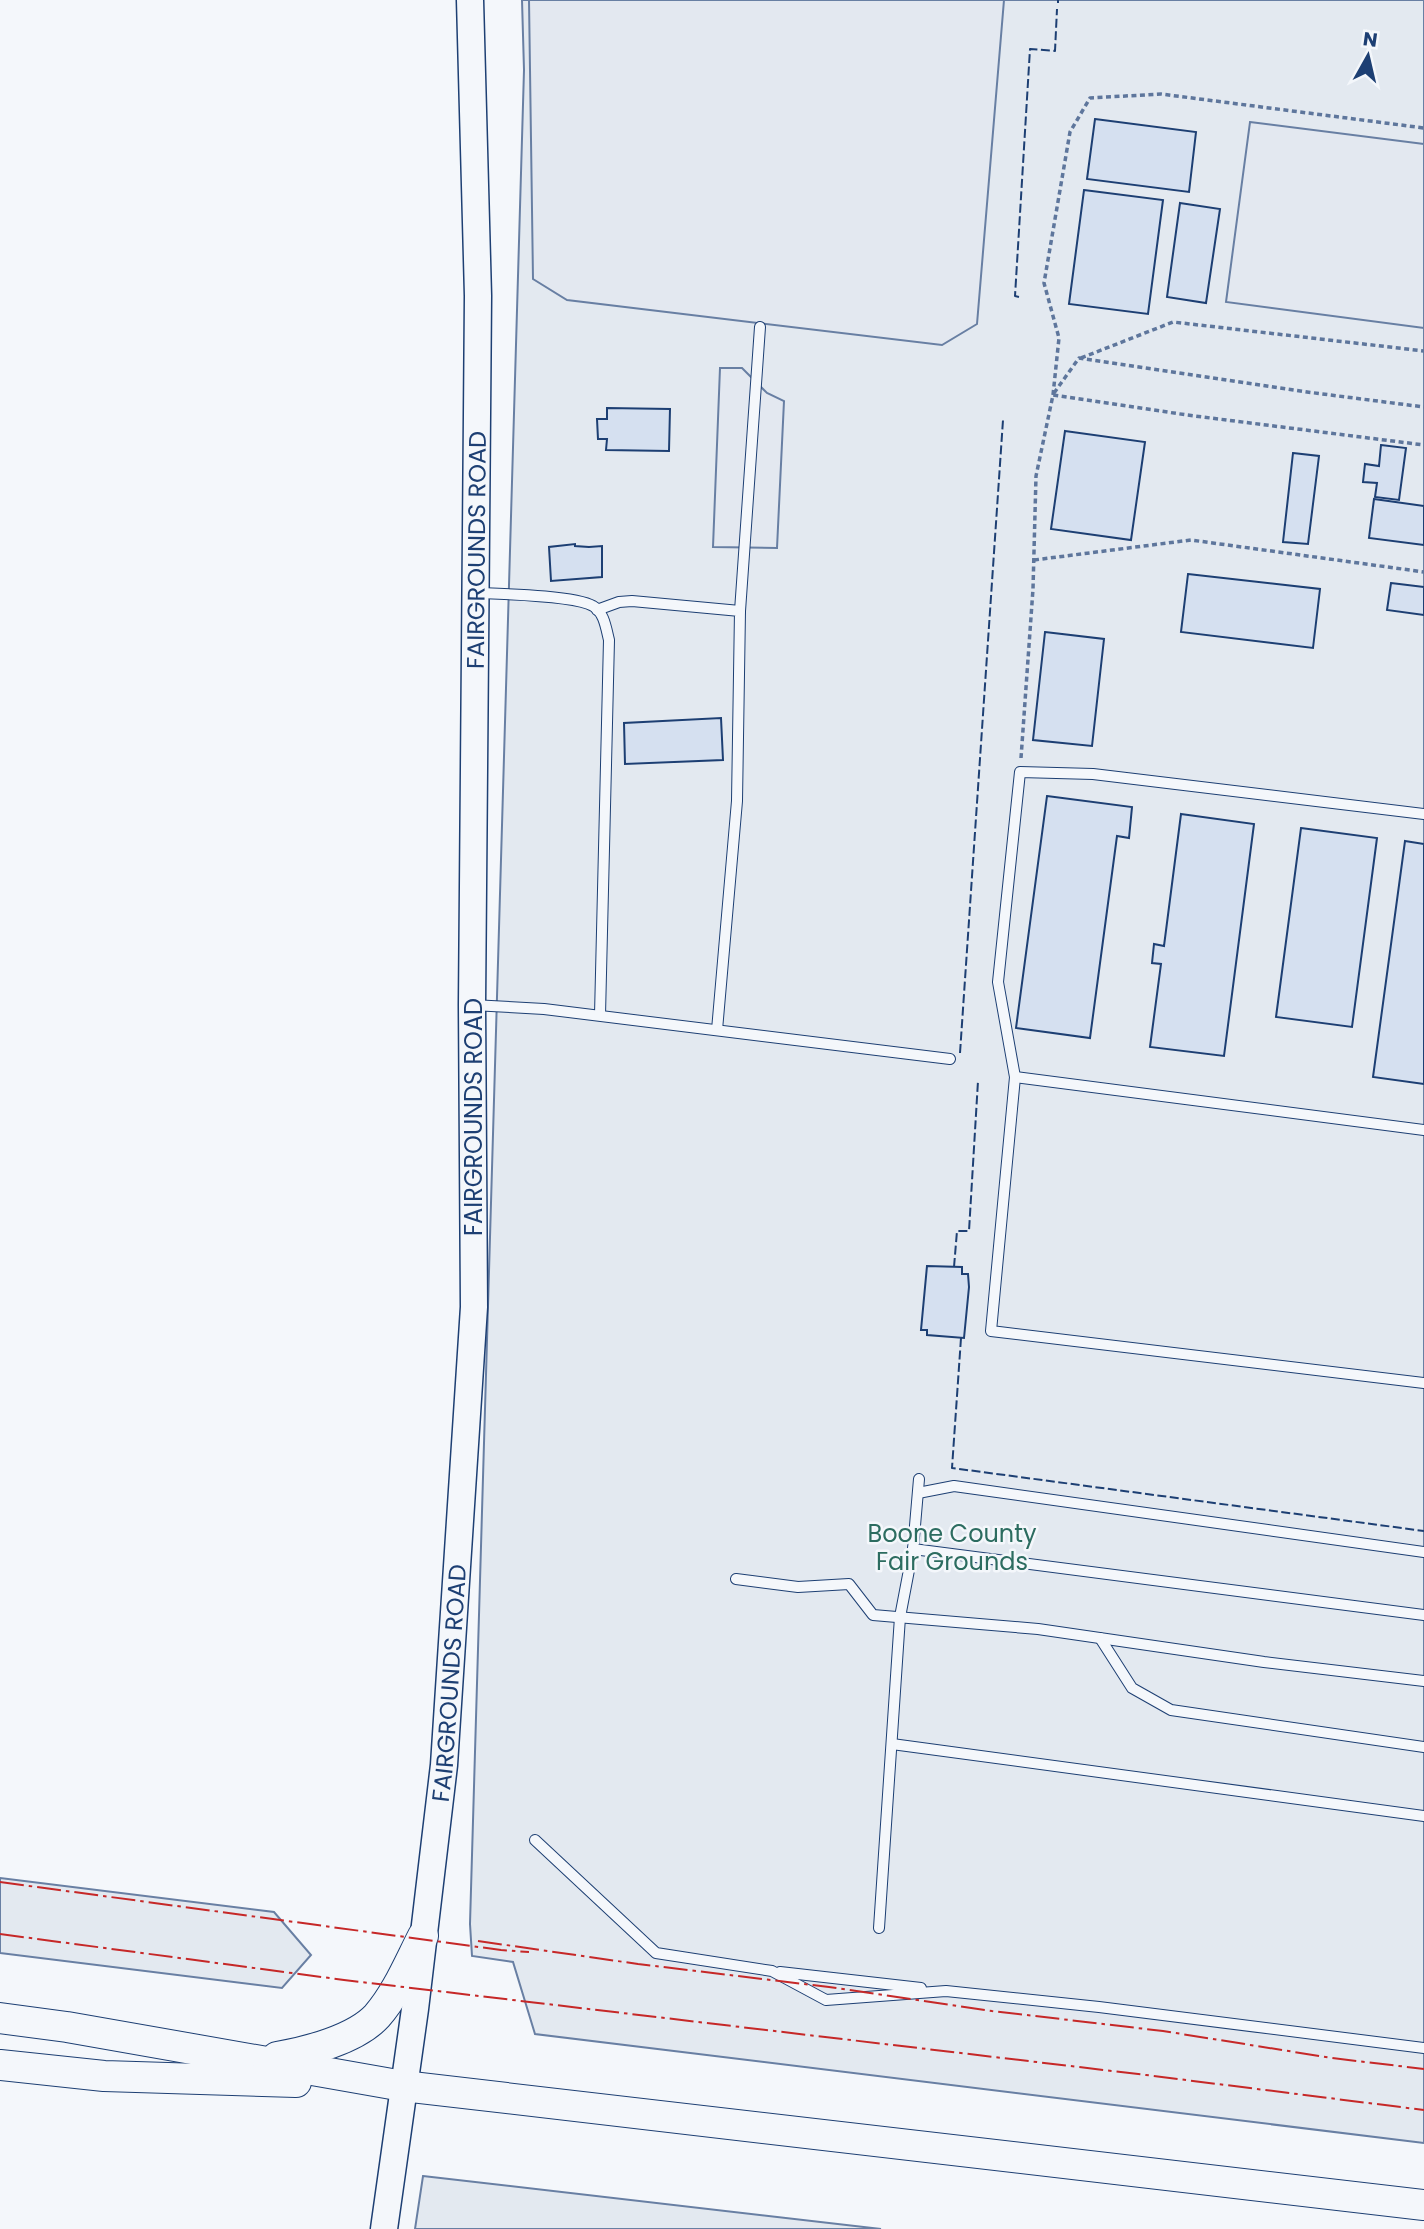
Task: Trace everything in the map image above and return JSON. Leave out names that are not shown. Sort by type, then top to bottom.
[{"type":"main road","name":"FAIRGROUNDS ROAD","points":[[384,2229],[415,2009],[443,1765],[474,1307],[472,1005],[478,296],[470,0]]},
{"type":"main road","points":[[258,2060],[305,2053],[343,2039],[375,2018],[392,1996],[423,1936]]},
{"type":"main road","points":[[0,2018],[66,2027],[403,2086],[1424,2205]]},
{"type":"main road","points":[[0,2065],[104,2076],[403,2086]]},
{"type":"lane","points":[[717,1030],[737,802],[740,611],[761,327]]},
{"type":"lane","points":[[475,593],[574,600],[593,606],[602,615],[609,640],[600,1015]]},
{"type":"lane","points":[[597,610],[619,602],[632,601],[740,611]]},
{"type":"lane","points":[[1424,814],[1094,774],[1020,772],[998,982],[1015,1077],[992,1331],[1424,1383]]},
{"type":"lane","points":[[472,1005],[600,1015],[950,1059]]},
{"type":"lane","points":[[1015,1077],[1424,1130]]},
{"type":"lane","points":[[879,1928],[901,1617],[913,1549],[919,1479]]},
{"type":"lane","points":[[918,1493],[954,1486],[1424,1552]]},
{"type":"lane","points":[[913,1549],[1424,1615]]},
{"type":"lane","points":[[736,1579],[798,1587],[849,1584],[873,1615],[1038,1629],[1264,1662],[1424,1681]]},
{"type":"lane","points":[[1100,1638],[1132,1688],[1171,1710],[1424,1747]]},
{"type":"lane","points":[[892,1744],[1424,1816]]},
{"type":"lane","points":[[535,1840],[656,1953],[772,1971],[1099,2007],[1424,2048]]},
{"type":"lane","points":[[772,1971],[826,2000],[946,1991]]},
{"type":"path","points":[[1020,772],[1034,560],[1036,476],[1053,395],[1059,338],[1044,283],[1070,132],[1090,98],[1161,94],[1424,128]]},
{"type":"path","points":[[1053,395],[1079,358],[1173,322],[1424,351]]},
{"type":"path","points":[[1079,358],[1424,407]]},
{"type":"path","points":[[1053,395],[1424,445]]},
{"type":"path","points":[[1034,560],[1191,540],[1424,572]]},
{"type":"green space","name":"Boone County Fair Grounds","points":[[522,0],[1424,0],[1424,2143],[535,2034],[513,1962],[472,1956],[470,1924],[524,70]]},
{"type":"green space","points":[[0,1878],[274,1912],[311,1955],[282,1988],[0,1953]]},
{"type":"green space","points":[[423,2176],[881,2229],[415,2229]]},
{"type":"shaded area","points":[[529,0],[1004,0],[977,324],[942,345],[567,300],[533,279]]},
{"type":"shaded area","points":[[1250,122],[1424,144],[1424,328],[1226,302]]},
{"type":"shaded area","points":[[720,368],[742,368],[767,393],[784,401],[777,548],[713,547]]},
{"type":"building","points":[[1095,119],[1196,132],[1189,192],[1087,179]]},
{"type":"building","points":[[1084,190],[1163,200],[1148,314],[1069,304]]},
{"type":"building","points":[[1180,203],[1220,209],[1206,303],[1167,297]]},
{"type":"building","points":[[607,408],[670,409],[669,451],[606,450],[607,439],[598,439],[597,419],[607,419]]},
{"type":"building","points":[[1065,431],[1145,442],[1131,540],[1051,529]]},
{"type":"building","points":[[1381,445],[1406,448],[1399,500],[1375,497],[1377,483],[1363,482],[1365,464],[1379,466]]},
{"type":"building","points":[[1293,453],[1319,456],[1308,544],[1283,542]]},
{"type":"building","points":[[1374,499],[1424,506],[1424,545],[1369,538]]},
{"type":"building","points":[[575,544],[602,546],[602,577],[551,581],[549,547]]},
{"type":"building","points":[[1188,574],[1320,589],[1313,648],[1181,632]]},
{"type":"building","points":[[1391,583],[1424,587],[1424,615],[1387,610]]},
{"type":"building","points":[[1045,632],[1104,639],[1092,746],[1033,740]]},
{"type":"building","points":[[721,718],[723,760],[625,764],[624,723]]},
{"type":"building","points":[[1047,796],[1132,807],[1129,838],[1117,836],[1090,1038],[1016,1028]]},
{"type":"building","points":[[1181,814],[1254,824],[1224,1056],[1150,1047],[1161,964],[1152,963],[1154,944],[1164,946]]},
{"type":"building","points":[[1301,828],[1377,838],[1352,1027],[1276,1017]]},
{"type":"building","points":[[1405,841],[1424,844],[1424,1084],[1373,1077]]},
{"type":"building","points":[[927,1266],[962,1267],[962,1274],[968,1274],[964,1338],[927,1335],[927,1330],[921,1330]]},
{"type":"fence","points":[[1019,297],[1015,296],[1030,49],[1055,51],[1057,9]]},
{"type":"fence","points":[[960,1053],[1003,420]]},
{"type":"fence","points":[[954,1267],[957,1231],[969,1231],[978,1081]]},
{"type":"fence","points":[[961,1338],[952,1468],[1424,1531]]},
{"type":"power","points":[[0,1882],[529,1952]]},
{"type":"power","points":[[0,1934],[344,1980],[1424,2110]]},
{"type":"power","points":[[478,1941],[992,2011],[1163,2031],[1332,2058],[1424,2069]]}]
